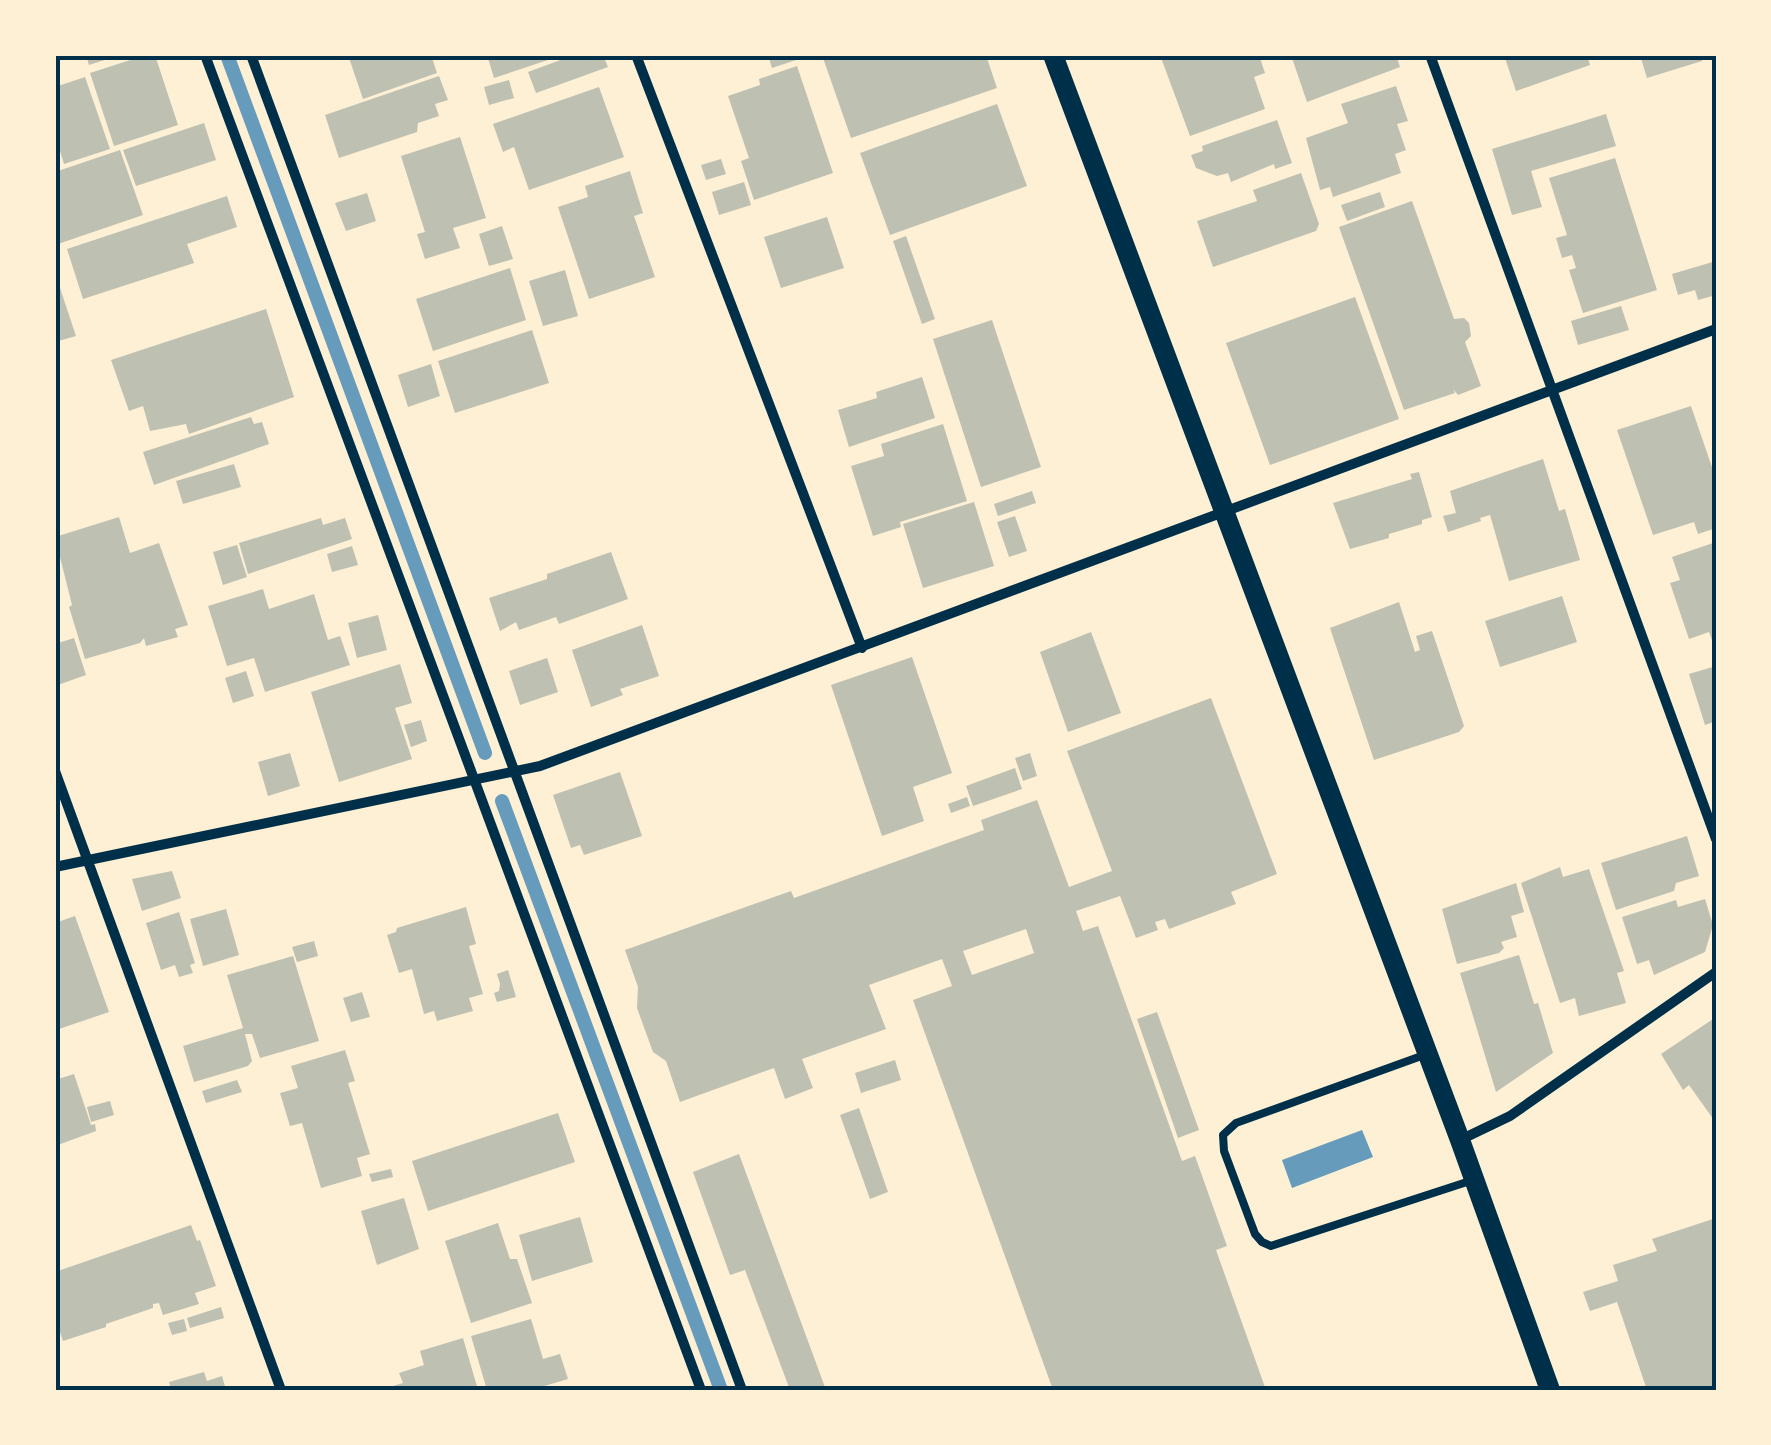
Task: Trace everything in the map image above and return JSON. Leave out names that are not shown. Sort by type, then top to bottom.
[{"type":"main road","points":[[1053,55],[1475,1179],[1550,1390]]},
{"type":"street","points":[[206,55],[701,1390]]},
{"type":"street","points":[[251,55],[742,1390]]},
{"type":"street","points":[[636,55],[862,648]]},
{"type":"street","points":[[1430,55],[1716,839]]},
{"type":"street","points":[[55,867],[540,766],[1716,329]]},
{"type":"street","points":[[55,771],[280,1390]]},
{"type":"street","points":[[1460,1140],[1510,1116],[1716,972]]},
{"type":"lane","points":[[1428,1054],[1230,1126],[1223,1140],[1255,1234],[1262,1242],[1276,1246],[1475,1179]]},
{"type":"water","points":[[1362,1130],[1373,1157],[1292,1188],[1282,1160]]},
{"type":"building","points":[[86,55],[117,55],[117,56],[89,65]]},
{"type":"building","points":[[155,55],[178,125],[114,146],[90,73]]},
{"type":"building","points":[[348,55],[431,55],[437,73],[363,99]]},
{"type":"building","points":[[487,55],[559,55],[560,56],[494,78]]},
{"type":"building","points":[[574,55],[603,55],[608,67],[536,93],[528,72]]},
{"type":"building","points":[[768,55],[808,55],[808,56],[772,68]]},
{"type":"building","points":[[822,55],[986,55],[997,88],[851,138]]},
{"type":"building","points":[[1160,55],[1268,55],[1260,58],[1265,73],[1254,77],[1265,109],[1190,136]]},
{"type":"building","points":[[1396,55],[1400,67],[1307,102],[1292,58]]},
{"type":"building","points":[[1504,55],[1587,55],[1590,65],[1516,91]]},
{"type":"building","points":[[1640,55],[1701,55],[1702,61],[1647,78]]},
{"type":"building","points":[[797,66],[833,173],[754,200],[741,161],[749,158],[728,96],[760,85],[759,79]]},
{"type":"building","points":[[439,76],[448,100],[435,104],[439,116],[418,123],[417,132],[339,158],[325,115]]},
{"type":"building","points":[[85,77],[110,149],[64,164],[55,135],[55,87]]},
{"type":"building","points":[[509,80],[514,98],[489,105],[484,87]]},
{"type":"building","points":[[1396,86],[1408,121],[1397,124],[1406,150],[1395,154],[1401,173],[1333,197],[1330,187],[1320,190],[1306,138],[1348,123],[1341,104]]},
{"type":"building","points":[[599,87],[624,157],[529,190],[514,147],[503,152],[493,124]]},
{"type":"building","points":[[997,104],[1027,186],[890,235],[860,153]]},
{"type":"building","points":[[1606,114],[1616,146],[1531,171],[1542,207],[1512,215],[1492,149]]},
{"type":"building","points":[[1277,120],[1292,163],[1275,169],[1274,164],[1231,182],[1228,173],[1217,176],[1196,168],[1191,155],[1203,151],[1202,146]]},
{"type":"building","points":[[204,123],[216,160],[136,186],[123,150]]},
{"type":"building","points":[[460,137],[486,218],[453,228],[460,248],[425,259],[417,234],[425,232],[401,156]]},
{"type":"building","points":[[120,150],[143,215],[55,245],[55,172]]},
{"type":"building","points":[[1615,158],[1657,290],[1583,313],[1569,270],[1576,268],[1572,255],[1562,258],[1556,238],[1567,235],[1549,178]]},
{"type":"building","points":[[721,159],[726,174],[706,180],[701,165]]},
{"type":"building","points":[[630,171],[643,213],[634,216],[655,277],[589,299],[558,207],[588,197],[585,186]]},
{"type":"building","points":[[1301,173],[1319,224],[1316,231],[1213,267],[1197,221],[1257,201],[1253,190]]},
{"type":"building","points":[[744,182],[751,205],[719,215],[712,192]]},
{"type":"building","points":[[1380,192],[1385,207],[1347,221],[1341,205]]},
{"type":"building","points":[[367,193],[376,221],[346,231],[335,203]]},
{"type":"building","points":[[227,196],[237,227],[187,244],[194,263],[83,299],[67,249]]},
{"type":"building","points":[[1412,201],[1454,319],[1464,318],[1469,323],[1471,336],[1465,342],[1481,386],[1458,395],[1453,389],[1455,393],[1404,410],[1339,227]]},
{"type":"building","points":[[827,217],[844,268],[781,288],[764,237]]},
{"type":"building","points":[[502,226],[513,259],[489,266],[479,234]]},
{"type":"building","points":[[906,236],[935,319],[922,324],[893,241]]},
{"type":"building","points":[[1716,261],[1716,295],[1698,300],[1695,290],[1678,295],[1672,274]]},
{"type":"building","points":[[510,268],[526,320],[433,351],[416,299]]},
{"type":"building","points":[[565,270],[578,316],[543,326],[529,281]]},
{"type":"building","points":[[55,273],[76,336],[55,342]]},
{"type":"building","points":[[1355,297],[1399,419],[1270,465],[1226,343]]},
{"type":"building","points":[[1621,306],[1629,330],[1578,345],[1571,321]]},
{"type":"building","points":[[266,309],[294,397],[189,434],[186,424],[150,431],[143,406],[129,411],[111,360]]},
{"type":"building","points":[[992,320],[1041,467],[981,487],[933,339]]},
{"type":"building","points":[[532,330],[549,383],[455,413],[438,361]]},
{"type":"building","points":[[431,364],[440,396],[408,407],[398,375]]},
{"type":"building","points":[[922,377],[935,418],[849,447],[838,410],[877,398],[876,392]]},
{"type":"building","points":[[1691,406],[1716,479],[1716,528],[1698,534],[1694,522],[1653,535],[1617,430]]},
{"type":"building","points":[[251,417],[254,424],[262,422],[269,444],[154,485],[143,452]]},
{"type":"building","points":[[943,424],[967,501],[900,522],[901,527],[873,536],[851,466],[884,456],[881,444]]},
{"type":"building","points":[[1543,459],[1559,511],[1565,509],[1580,560],[1509,581],[1490,515],[1448,532],[1443,516],[1456,513],[1450,491]]},
{"type":"building","points":[[234,464],[241,487],[183,504],[176,481]]},
{"type":"building","points":[[1419,472],[1432,517],[1389,534],[1389,538],[1350,549],[1333,503],[1412,479],[1410,474]]},
{"type":"building","points":[[1032,491],[1036,503],[998,516],[994,504]]},
{"type":"building","points":[[974,502],[994,566],[923,588],[903,524]]},
{"type":"building","points":[[1015,516],[1027,551],[1009,557],[997,522]]},
{"type":"building","points":[[119,517],[130,553],[159,543],[188,625],[175,629],[178,637],[146,646],[144,638],[140,643],[85,659],[69,607],[72,605],[55,537]]},
{"type":"building","points":[[321,518],[323,525],[345,518],[352,539],[248,574],[239,543]]},
{"type":"building","points":[[1716,542],[1713,643],[1709,632],[1689,639],[1670,583],[1680,580],[1672,557]]},
{"type":"building","points":[[237,545],[247,577],[223,585],[213,552]]},
{"type":"building","points":[[352,546],[358,565],[332,572],[327,554]]},
{"type":"building","points":[[611,552],[628,599],[559,624],[556,617],[519,630],[516,622],[500,631],[489,598]]},
{"type":"building","points":[[263,589],[269,609],[314,594],[328,640],[340,636],[350,665],[265,692],[254,658],[227,666],[208,606]]},
{"type":"building","points":[[1562,596],[1577,642],[1500,667],[1485,621]]},
{"type":"building","points":[[1399,602],[1415,652],[1420,650],[1416,636],[1432,631],[1464,726],[1459,732],[1374,760],[1330,628]]},
{"type":"building","points":[[378,615],[387,650],[357,658],[348,623]]},
{"type":"building","points":[[642,625],[659,676],[620,689],[623,695],[591,707],[572,650]]},
{"type":"building","points":[[1091,632],[1121,713],[1068,732],[1040,652]]},
{"type":"building","points":[[74,638],[86,675],[55,686],[55,644]]},
{"type":"building","points":[[912,657],[952,773],[913,787],[924,821],[882,836],[831,685]]},
{"type":"building","points":[[547,658],[558,692],[520,705],[509,671]]},
{"type":"building","points":[[400,664],[412,703],[395,708],[412,759],[339,782],[311,692]]},
{"type":"building","points":[[1716,666],[1716,721],[1705,725],[1689,674]]},
{"type":"building","points":[[246,671],[254,696],[233,703],[225,678]]},
{"type":"building","points":[[1211,698],[1277,874],[1231,892],[1236,904],[1169,929],[1165,919],[1155,922],[1158,930],[1136,938],[1120,896],[1076,911],[1083,931],[1098,926],[1182,1161],[1195,1156],[1227,1246],[1216,1250],[1266,1390],[1053,1390],[913,1000],[952,986],[942,959],[869,985],[886,1029],[802,1059],[813,1088],[785,1099],[774,1068],[680,1102],[666,1061],[653,1052],[637,1008],[638,987],[625,950],[791,891],[794,898],[984,830],[981,820],[1037,800],[1069,887],[1112,871],[1067,751]],"holes":[[[1026,929],[1034,953],[972,975],[963,951]]]},
{"type":"building","points":[[421,720],[427,741],[411,747],[404,725]]},
{"type":"building","points":[[290,753],[300,786],[268,796],[258,762]]},
{"type":"building","points":[[1030,753],[1037,776],[1023,781],[1015,758]]},
{"type":"building","points":[[1015,768],[1022,789],[973,806],[966,786]]},
{"type":"building","points":[[620,772],[642,836],[584,855],[580,845],[571,848],[553,795]]},
{"type":"building","points":[[967,797],[970,806],[951,813],[948,804]]},
{"type":"building","points":[[1687,836],[1699,876],[1676,883],[1674,891],[1616,910],[1601,863]]},
{"type":"building","points":[[1560,867],[1563,877],[1589,869],[1624,971],[1617,973],[1626,1003],[1579,1016],[1575,998],[1560,1003],[1521,883]]},
{"type":"building","points":[[172,871],[181,898],[142,911],[132,879]]},
{"type":"building","points":[[1516,883],[1524,912],[1511,916],[1517,937],[1501,942],[1504,948],[1499,953],[1457,964],[1442,909]]},
{"type":"building","points":[[1705,899],[1713,925],[1705,952],[1654,975],[1649,960],[1637,964],[1622,917],[1676,900],[1678,907]]},
{"type":"building","points":[[466,907],[476,944],[469,946],[483,994],[469,998],[473,1011],[437,1021],[434,1011],[424,1014],[412,969],[399,973],[387,935],[397,928]]},
{"type":"building","points":[[226,909],[239,955],[203,966],[190,919]]},
{"type":"building","points":[[179,912],[195,963],[190,965],[193,973],[179,977],[175,965],[161,970],[146,923]]},
{"type":"building","points":[[75,916],[109,1012],[56,1030],[55,923]]},
{"type":"building","points":[[314,941],[318,956],[297,962],[292,947]]},
{"type":"building","points":[[1519,955],[1553,1053],[1496,1092],[1460,973]]},
{"type":"building","points":[[293,956],[319,1041],[260,1058],[252,1034],[245,1034],[252,1061],[248,1066],[194,1082],[183,1046],[243,1028],[227,975]]},
{"type":"building","points":[[508,970],[516,997],[497,1002],[497,974]]},
{"type":"building","points":[[362,992],[370,1017],[351,1022],[343,998]]},
{"type":"building","points":[[1157,1012],[1199,1130],[1178,1138],[1137,1019]]},
{"type":"building","points":[[1716,1017],[1716,1123],[1689,1085],[1683,1090],[1661,1054]]},
{"type":"building","points":[[345,1050],[355,1081],[348,1083],[370,1154],[357,1158],[362,1176],[321,1188],[302,1123],[290,1126],[280,1093],[298,1088],[291,1066]]},
{"type":"building","points":[[895,1060],[901,1080],[861,1093],[855,1073]]},
{"type":"building","points":[[74,1074],[96,1131],[55,1146],[55,1080]]},
{"type":"building","points":[[237,1080],[242,1092],[206,1103],[202,1091]]},
{"type":"building","points":[[110,1101],[114,1115],[91,1122],[87,1107]]},
{"type":"building","points":[[859,1108],[888,1192],[870,1199],[840,1115]]},
{"type":"building","points":[[558,1113],[575,1162],[428,1211],[412,1161]]},
{"type":"building","points":[[739,1154],[826,1390],[790,1390],[745,1270],[730,1275],[693,1172]]},
{"type":"building","points":[[391,1169],[393,1177],[372,1182],[369,1174]]},
{"type":"building","points":[[404,1198],[419,1249],[377,1265],[361,1211]]},
{"type":"building","points":[[580,1217],[593,1262],[532,1281],[519,1235]]},
{"type":"building","points":[[1716,1218],[1716,1390],[1647,1390],[1617,1302],[1590,1311],[1583,1292],[1618,1281],[1613,1265],[1657,1251],[1652,1239]]},
{"type":"building","points":[[498,1223],[510,1259],[517,1259],[532,1303],[471,1323],[445,1241]]},
{"type":"building","points":[[191,1225],[216,1286],[195,1293],[199,1304],[163,1315],[159,1303],[153,1304],[153,1308],[63,1341],[55,1317],[55,1272]]},
{"type":"building","points":[[221,1307],[224,1318],[190,1328],[187,1318]]},
{"type":"building","points":[[184,1319],[187,1331],[172,1335],[168,1323]]},
{"type":"building","points":[[531,1319],[543,1359],[560,1354],[568,1379],[531,1390],[487,1390],[471,1336]]},
{"type":"building","points":[[463,1338],[478,1390],[394,1390],[393,1386],[403,1383],[399,1373],[424,1365],[420,1351]]},
{"type":"building","points":[[204,1372],[207,1381],[222,1376],[226,1390],[171,1390],[169,1382]]},
{"type":"waterway","points":[[227,55],[485,753]]},
{"type":"waterway","points":[[502,801],[721,1390]]}]
